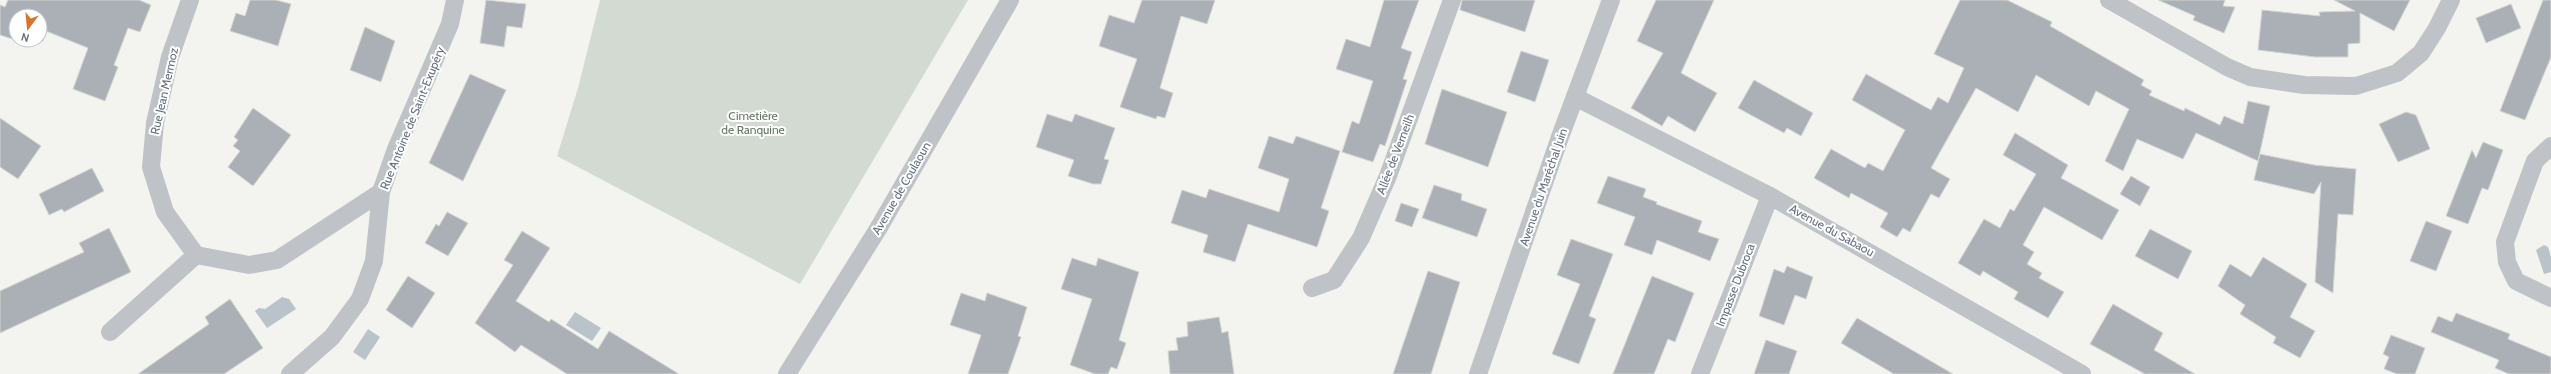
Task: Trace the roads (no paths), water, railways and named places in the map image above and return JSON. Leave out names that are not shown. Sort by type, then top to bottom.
[{"type":"street","name":"Rue Jean Mermoz","points":[[190,0],[170,58],[155,123],[151,167],[165,212],[196,255]]},
{"type":"street","name":"Rue Antoine de Saint-Exupéry","points":[[290,374],[332,337],[360,299],[374,261],[381,192],[396,149],[450,24],[455,0]]},
{"type":"street","name":"Avenue de Coulaoun","points":[[787,374],[878,230],[1010,0]]},
{"type":"street","name":"Allée de Verneilh","points":[[1312,288],[1334,280],[1361,238],[1388,176],[1452,0]]},
{"type":"street","name":"Avenue du Maréchal Juin","points":[[1478,374],[1575,97],[1611,0]]},
{"type":"street","points":[[2109,0],[2227,67],[2250,77],[2304,85],[2356,86],[2397,73],[2421,53],[2437,28],[2451,0]]},
{"type":"street","name":"Avenue du Sabaou","points":[[1575,97],[1770,196],[2082,374]]},
{"type":"street","points":[[2551,146],[2536,161],[2505,242],[2507,262],[2516,281],[2551,298]]},
{"type":"street","points":[[110,332],[196,255],[249,265],[277,260],[381,192]]},
{"type":"street","name":"Impasse Dubroca","points":[[1700,374],[1770,196]]},
{"type":"park label","name":"Cimetière de Ranquine","points":[[753,122]]}]
